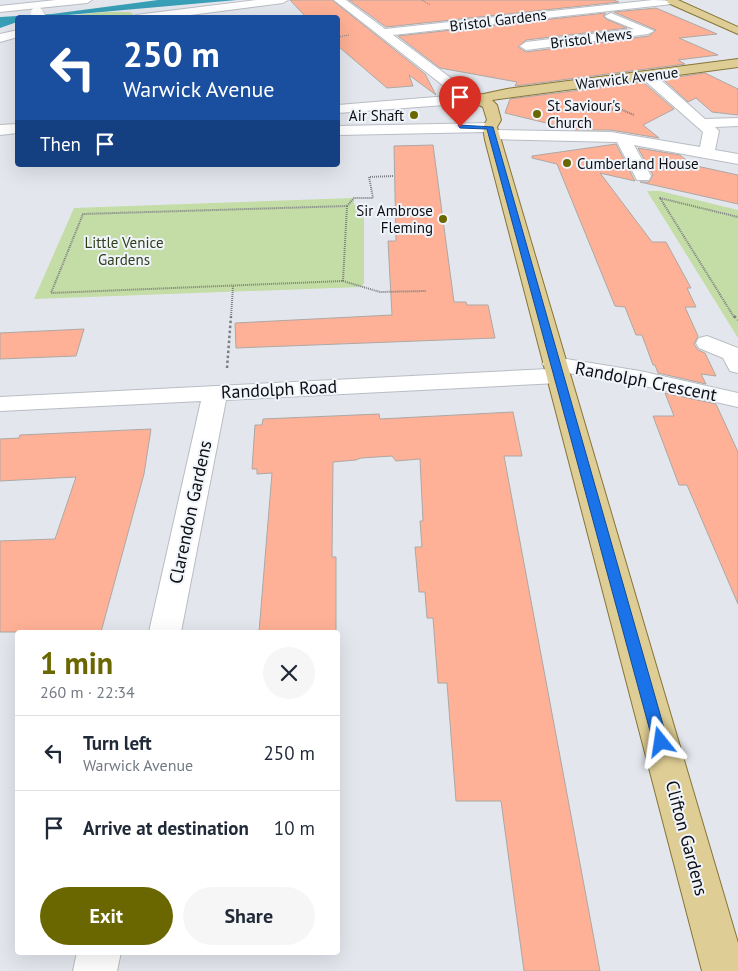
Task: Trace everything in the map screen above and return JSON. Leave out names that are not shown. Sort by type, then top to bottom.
[{"type":"main road","points":[[671,1],[688,0]]},
{"type":"main road","points":[[671,1],[734,28]]},
{"type":"main road","name":"Warwick Avenue","points":[[479,100],[515,92],[738,63]]},
{"type":"main road","points":[[479,100],[470,105],[473,122],[491,130]]},
{"type":"main road","name":"Clifton Gardens","points":[[491,130],[724,971]]},
{"type":"street","points":[[0,10],[32,9],[87,0]]},
{"type":"street","points":[[160,15],[284,0]]},
{"type":"street","points":[[339,0],[390,33]]},
{"type":"street","points":[[352,0],[454,87],[479,100]]},
{"type":"street","name":"Bristol Gardens","points":[[390,33],[603,13],[671,1]]},
{"type":"street","name":"Bristol Mews","points":[[526,46],[648,31],[603,13]]},
{"type":"street","points":[[0,38],[15,35]]},
{"type":"street","points":[[648,76],[711,131],[708,146],[704,152]]},
{"type":"street","name":"Warwick Avenue","points":[[340,109],[390,104],[479,100]]},
{"type":"street","points":[[390,104],[388,110],[393,123],[404,128]]},
{"type":"street","points":[[357,108],[368,113],[371,126],[368,130]]},
{"type":"street","points":[[704,123],[738,122]]},
{"type":"street","points":[[0,130],[15,128]]},
{"type":"street","points":[[340,131],[404,128],[491,130],[623,139],[738,159]]},
{"type":"street","points":[[623,139],[642,176]]},
{"type":"street","points":[[0,143],[15,142]]},
{"type":"street","points":[[707,343],[733,354],[738,366]]},
{"type":"street","name":"Randolph Road","points":[[0,404],[556,370]]},
{"type":"street","name":"Randolph Crescent","points":[[556,370],[640,378],[738,400]]},
{"type":"street","name":"Clarendon Gardens","points":[[165,630],[220,392]]},
{"type":"street","points":[[96,971],[99,955]]},
{"type":"path","points":[[578,111],[620,109],[642,118]]},
{"type":"path","points":[[343,281],[347,206],[354,198],[373,198],[369,177],[393,176]]},
{"type":"path","points":[[738,217],[660,198],[736,320],[738,320]]},
{"type":"path","points":[[347,206],[82,214],[51,293],[343,281],[380,292],[426,291]]},
{"type":"path","points":[[220,392],[233,286]]},
{"type":"green space","points":[[130,12],[134,15],[75,15]]},
{"type":"green space","points":[[647,191],[660,191],[738,210],[738,338]]},
{"type":"green space","name":"Little Venice Gardens","points":[[354,198],[354,205],[364,205],[364,283],[361,287],[34,299],[74,208]]},
{"type":"water","points":[[158,0],[237,0],[68,15],[35,15]]},
{"type":"water","points":[[15,16],[15,23],[0,28],[0,17]]},
{"type":"building","points":[[290,0],[332,0],[425,74],[436,95],[409,75],[413,86],[387,88],[340,48],[340,15],[304,15]]},
{"type":"building","points":[[349,0],[614,0],[619,2],[386,27]]},
{"type":"building","points":[[656,8],[717,34],[679,38],[718,55],[678,60],[685,64],[515,86],[517,82],[440,68],[398,36],[606,13],[603,16],[606,19],[627,28],[526,40],[518,47],[526,52],[649,36],[656,30],[614,12]]},
{"type":"building","points":[[705,73],[738,89],[738,115],[712,112],[696,98],[688,102],[663,79]]},
{"type":"building","points":[[643,82],[674,109],[643,125],[659,138],[611,130],[575,130],[505,113],[510,99]]},
{"type":"building","points":[[616,144],[635,181],[600,173],[652,242],[666,242],[691,288],[687,288],[696,307],[685,307],[698,336],[694,344],[698,350],[705,353],[716,376],[701,374],[706,384],[658,373],[655,365],[653,365],[642,335],[636,335],[625,307],[615,306],[557,164],[532,158],[532,156]]},
{"type":"building","points":[[433,145],[454,302],[466,302],[467,305],[488,305],[495,338],[236,348],[235,323],[392,315],[388,241],[396,241],[394,146]]},
{"type":"building","points":[[638,148],[680,155],[692,165],[738,175],[738,204],[640,182],[649,182],[653,175]]},
{"type":"building","points":[[84,329],[76,356],[0,359],[0,333]]},
{"type":"building","points":[[665,393],[716,404],[738,452],[738,604],[687,485],[679,485],[653,416],[674,416]]},
{"type":"building","points":[[513,412],[522,456],[504,456],[600,971],[524,971],[501,801],[456,801],[447,683],[438,683],[433,618],[427,618],[425,592],[419,592],[415,547],[422,547],[420,521],[423,521],[420,459],[396,461],[392,456],[333,462],[332,557],[336,557],[336,630],[259,630],[272,473],[257,474],[257,469],[252,469],[255,425],[262,425],[263,419],[379,414],[380,419]]},
{"type":"building","points":[[151,429],[144,474],[102,630],[15,630],[15,632],[0,632],[0,541],[55,539],[76,477],[0,481],[0,439],[19,438],[20,435]]},
{"type":"place","name":"St Saviour's Church","points":[[537,114]]},
{"type":"place","name":"Air Shaft","points":[[414,115]]},
{"type":"place","name":"Cumberland House","points":[[567,163]]},
{"type":"place","name":"Sir Ambrose Fleming","points":[[443,219]]},
{"type":"route","points":[[460,127],[490,127],[533,280],[554,364],[661,742]]}]
